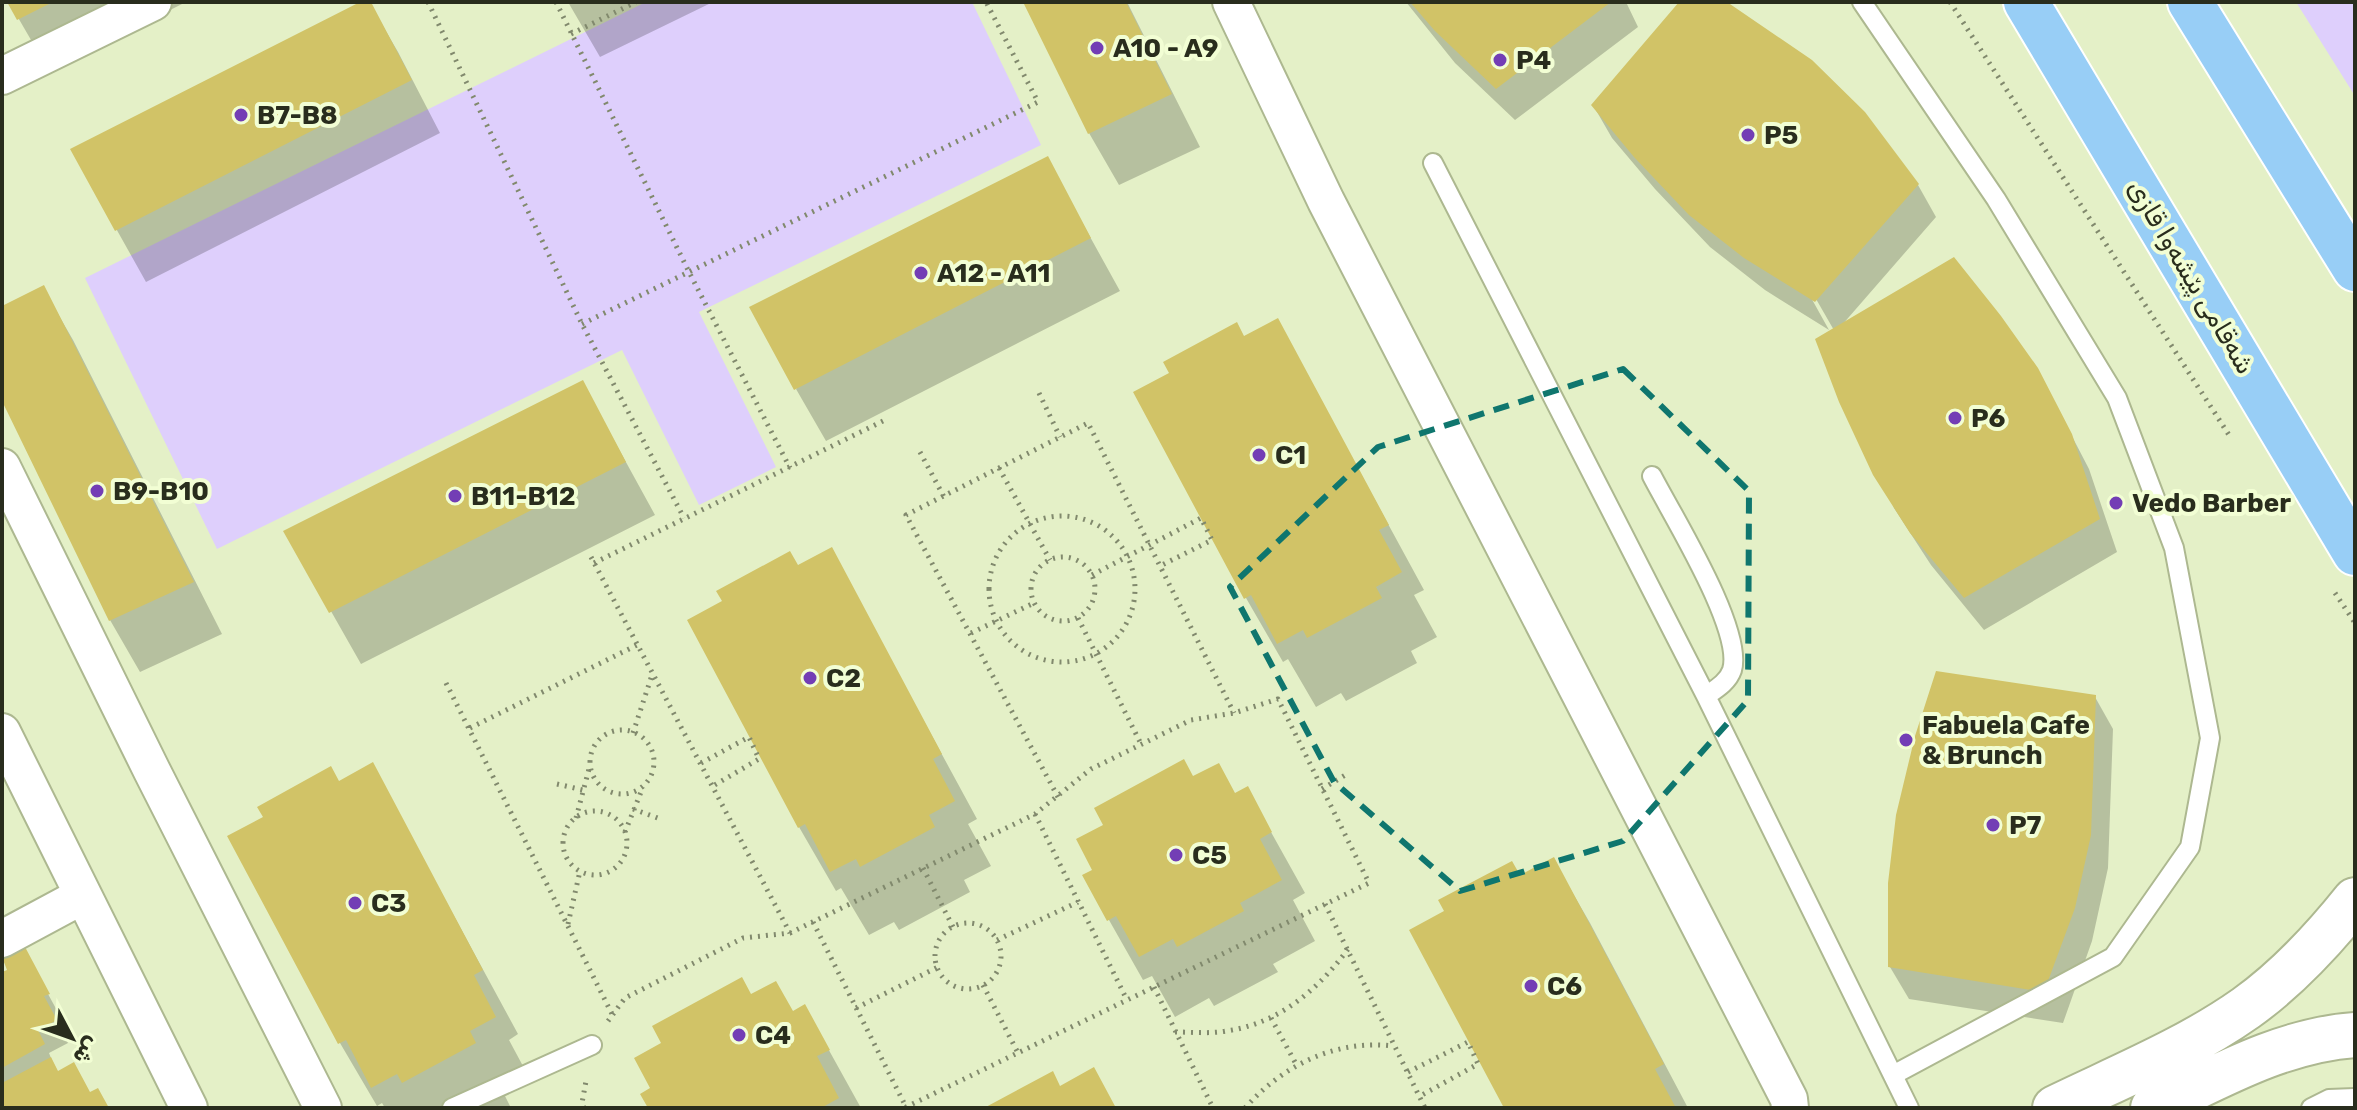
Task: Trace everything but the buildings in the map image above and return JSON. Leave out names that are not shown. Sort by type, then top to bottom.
[{"type":"highway","name":"شەقامی پێشەوا قازی","points":[[2026,2],[2342,569]]},
{"type":"highway","points":[[2190,2],[2355,269]]},
{"type":"street","points":[[2,76],[153,2]]},
{"type":"street","points":[[1231,2],[1326,201],[1789,1099],[1790,1108]]},
{"type":"street","points":[[2,467],[323,1108]]},
{"type":"street","points":[[2,732],[189,1108]]},
{"type":"street","points":[[2,939],[82,896]]},
{"type":"street","points":[[2055,1108],[2194,1039],[2245,1008],[2307,956],[2355,900]]},
{"type":"street","points":[[2245,1008],[2257,1016],[2266,1028],[2272,1054]]},
{"type":"street","points":[[2153,1108],[2302,1043],[2355,1035]]},
{"type":"lane","points":[[1862,2],[1996,199],[2117,398],[2174,548],[2210,738],[2190,847],[2113,957],[1893,1075]]},
{"type":"lane","points":[[1433,163],[1706,696],[1909,1108]]},
{"type":"lane","points":[[1652,476],[1730,630],[1732,669],[1724,683],[1706,696]]},
{"type":"lane","points":[[452,1108],[592,1045]]},
{"type":"lane","points":[[2311,1108],[2329,1099],[2355,1098]]},
{"type":"path","points":[[428,2],[582,324],[684,518]]},
{"type":"path","points":[[556,2],[790,468]]},
{"type":"path","points":[[571,34],[636,2]]},
{"type":"path","points":[[582,324],[1038,102],[986,2]]},
{"type":"path","points":[[1950,2],[2235,443]]},
{"type":"path","points":[[1039,393],[1060,437]]},
{"type":"path","points":[[790,933],[592,560],[885,420]]},
{"type":"path","points":[[1058,797],[906,515],[1088,423],[1234,713]]},
{"type":"path","points":[[920,452],[944,497]]},
{"type":"path","points":[[999,468],[1050,560]]},
{"type":"path","points":[[1062,516],[1082,519],[1108,532],[1128,557],[1135,584],[1131,613],[1122,632],[1096,654],[1072,662],[1042,660],[1016,646],[996,621],[989,595],[992,566],[1008,540],[1030,523],[1062,516]]},
{"type":"path","points":[[1092,575],[1201,518],[1212,540],[1160,566]]},
{"type":"path","points":[[1066,557],[1076,560],[1092,575],[1095,596],[1090,607],[1078,618],[1068,621],[1053,619],[1034,603],[1033,579],[1050,560],[1066,557]]},
{"type":"path","points":[[2342,569],[2355,623]]},
{"type":"path","points":[[971,633],[1034,603]]},
{"type":"path","points":[[1078,618],[1141,744]]},
{"type":"path","points":[[469,728],[637,645]]},
{"type":"path","points":[[633,733],[653,674]]},
{"type":"path","points":[[446,683],[612,1015]]},
{"type":"path","points":[[584,1108],[582,1103],[592,1045],[625,998],[743,938],[790,933],[1035,814],[1091,769],[1191,720],[1234,713],[1278,699],[1369,883],[905,1107],[813,922]]},
{"type":"path","points":[[576,818],[593,750],[603,738],[617,731],[633,733],[647,742],[654,762],[625,832],[626,848],[620,862],[608,872],[598,875],[580,871],[564,850],[566,830],[585,813],[601,811],[615,819],[625,832]]},
{"type":"path","points":[[701,763],[749,737],[759,759],[713,786]]},
{"type":"path","points":[[590,765],[595,779],[605,790],[630,793],[643,786]]},
{"type":"path","points":[[1322,789],[1347,774]]},
{"type":"path","points":[[557,784],[583,790]]},
{"type":"path","points":[[633,809],[663,820]]},
{"type":"path","points":[[1035,814],[1127,1000]]},
{"type":"path","points":[[923,868],[953,927]]},
{"type":"path","points":[[567,926],[580,871]]},
{"type":"path","points":[[997,940],[1078,902]]},
{"type":"path","points":[[1325,904],[1425,1108]]},
{"type":"path","points":[[978,924],[987,928],[997,940],[1002,956],[995,976],[977,988],[955,986],[945,980],[938,967],[936,950],[940,939],[953,927],[978,924]]},
{"type":"path","points":[[1175,1032],[1225,1031],[1271,1018],[1296,1003],[1325,978],[1348,949]]},
{"type":"path","points":[[856,1008],[938,967]]},
{"type":"path","points":[[983,985],[1018,1053]]},
{"type":"path","points":[[1154,987],[1213,1108]]},
{"type":"path","points":[[1271,1018],[1296,1064]]},
{"type":"path","points":[[1408,1072],[1468,1042],[1478,1064],[1420,1096]]},
{"type":"path","points":[[1245,1108],[1269,1084],[1296,1064],[1346,1047],[1395,1046]]},
{"type":"highlighted area","points":[[1623,369],[1749,491],[1748,700],[1623,841],[1460,891],[1334,782],[1230,587],[1378,447]]},
{"type":"shaded area","points":[[646,2],[972,2],[1041,145],[699,312],[776,467],[699,505],[622,350],[217,549],[85,278]]},
{"type":"shaded area","points":[[2296,2],[2355,2],[2355,96]]},
{"type":"place","name":"A10 - A9","points":[[1097,48]]},
{"type":"place","name":"P4","points":[[1500,60]]},
{"type":"place","name":"B7-B8","points":[[241,115]]},
{"type":"place","name":"P5","points":[[1748,135]]},
{"type":"place","name":"A12 - A11","points":[[921,273]]},
{"type":"place","name":"P6","points":[[1955,418]]},
{"type":"place","name":"C1","points":[[1259,455]]},
{"type":"place","name":"B9-B10","points":[[97,491]]},
{"type":"place","name":"B11-B12","points":[[455,496]]},
{"type":"place","name":"Vedo Barber","points":[[2116,503]]},
{"type":"place","name":"C2","points":[[810,678]]},
{"type":"place","name":"Fabuela Cafe & Brunch","points":[[1906,740]]},
{"type":"place","name":"P7","points":[[1993,825]]},
{"type":"place","name":"C5","points":[[1176,855]]},
{"type":"place","name":"C3","points":[[355,903]]},
{"type":"place","name":"C6","points":[[1531,986]]},
{"type":"place","name":"C4","points":[[739,1035]]}]
